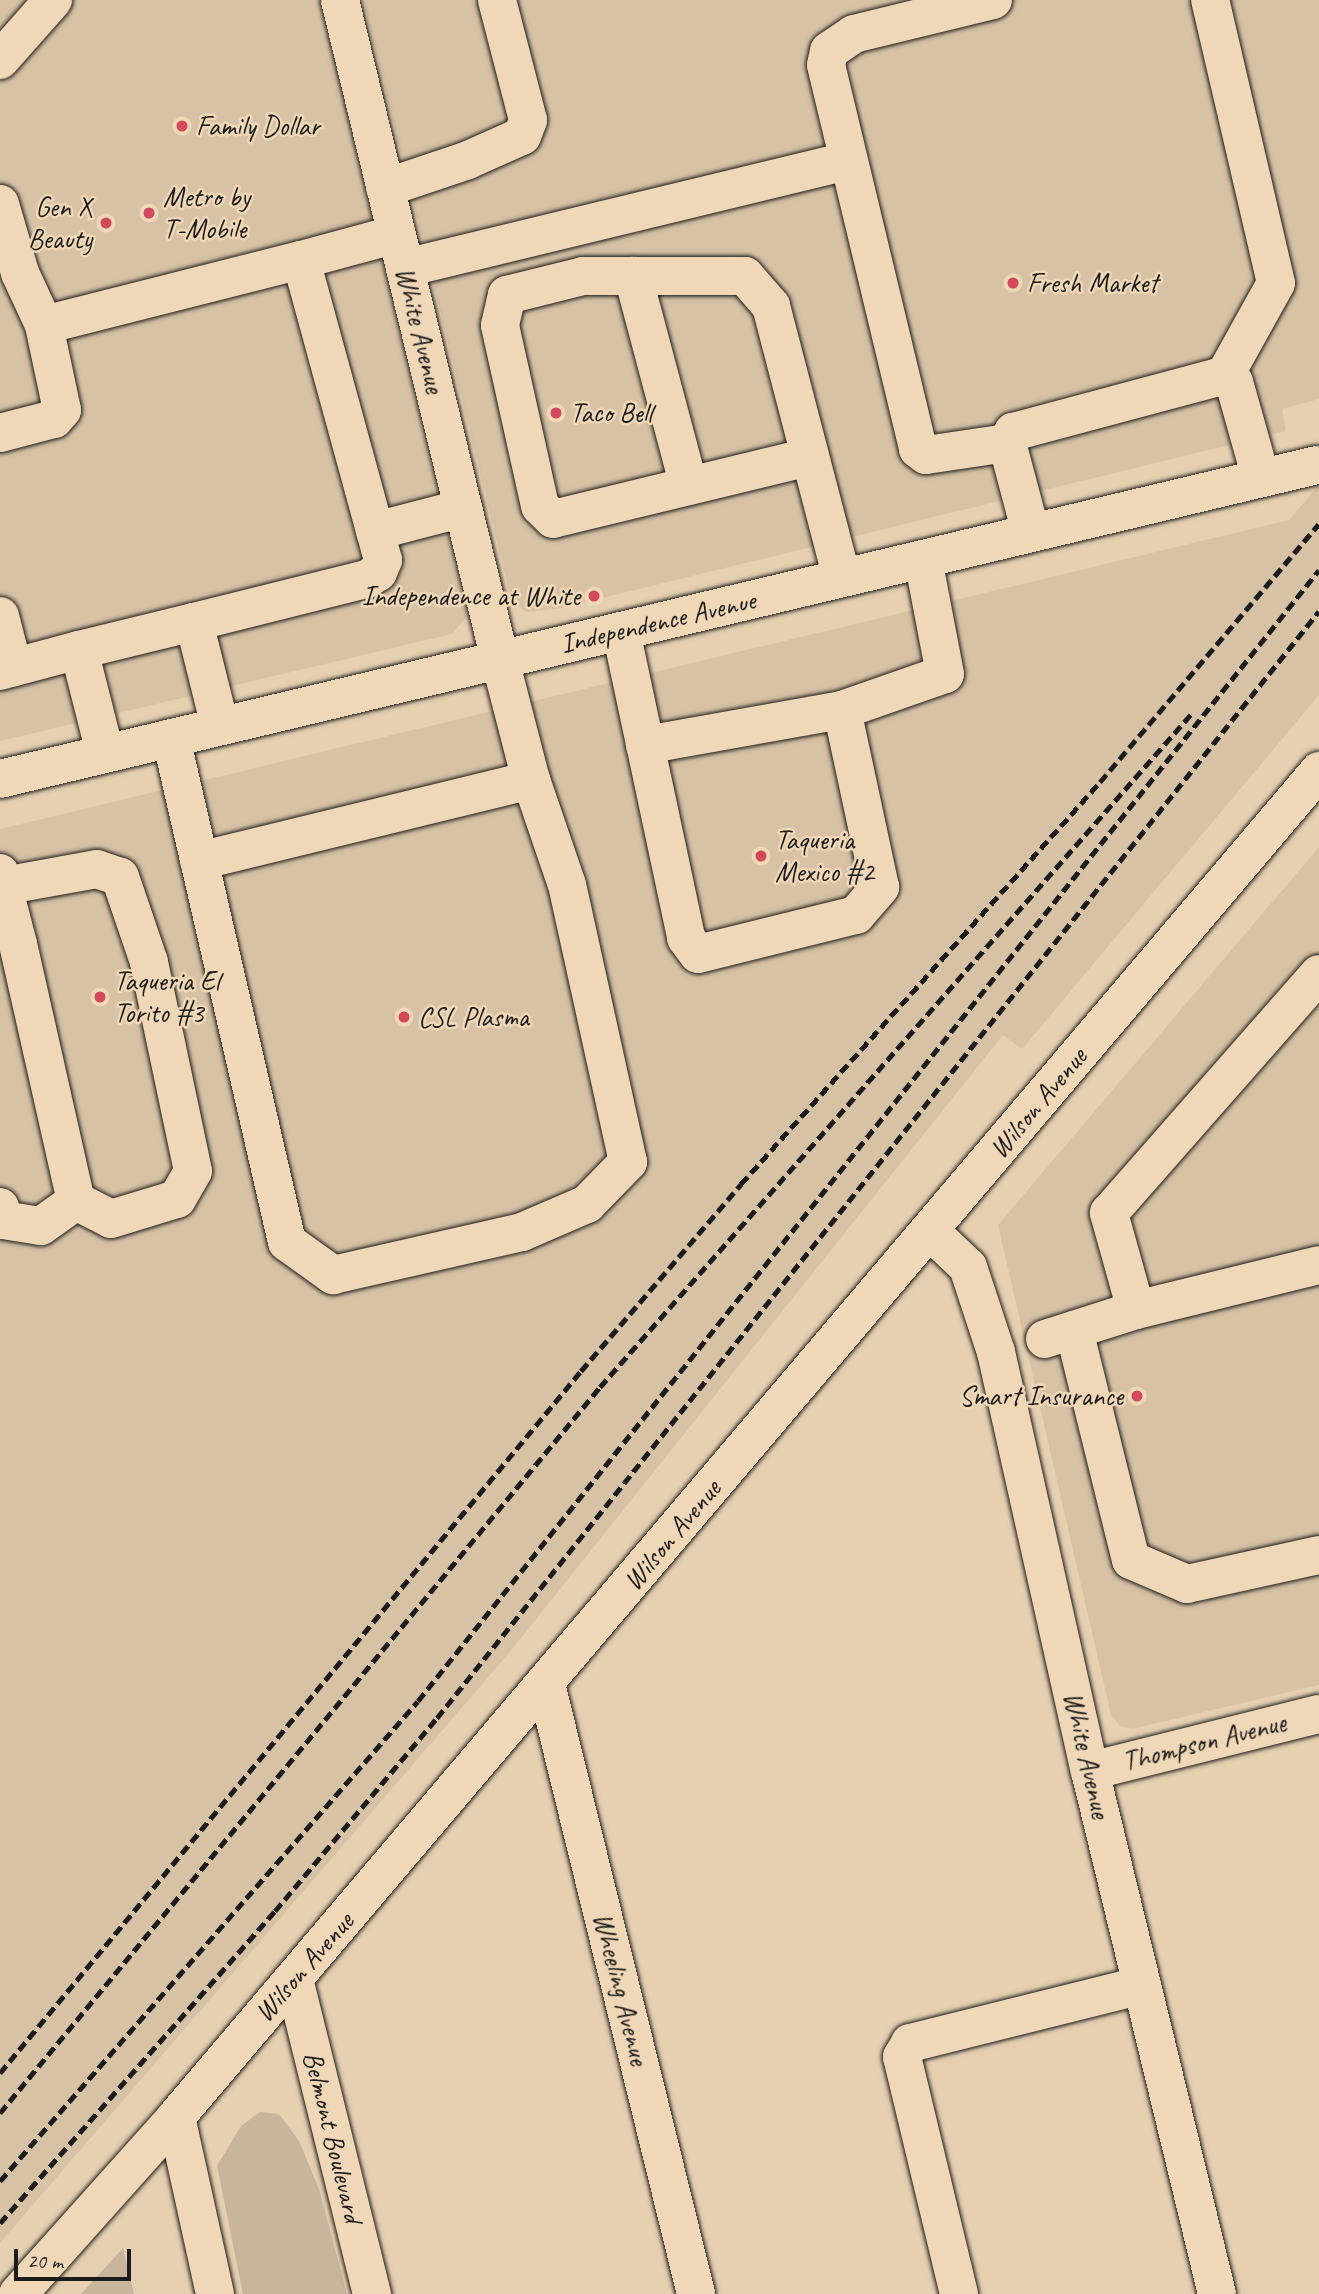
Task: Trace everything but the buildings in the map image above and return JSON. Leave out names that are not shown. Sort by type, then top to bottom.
[{"type":"main road","points":[[0,60],[53,0]]},
{"type":"main road","name":"White Avenue","points":[[199,860],[287,1242],[333,1275],[522,1233],[587,1204],[628,1162],[566,885],[531,780],[500,660],[340,0]]},
{"type":"main road","points":[[385,188],[468,160],[522,136],[528,120],[497,0]]},
{"type":"main road","points":[[993,0],[854,34],[829,51],[827,81],[918,449],[926,455],[1007,443]]},
{"type":"main road","points":[[1031,533],[1007,443],[1013,432],[1226,375],[1276,283],[1210,0]]},
{"type":"main road","points":[[44,325],[301,260],[401,251],[846,161]]},
{"type":"main road","points":[[0,204],[20,273],[44,325],[62,410],[54,419],[0,433]]},
{"type":"main road","points":[[0,616],[7,669],[367,579],[378,572],[383,560],[301,260]]},
{"type":"main road","points":[[809,457],[553,519],[540,506],[500,326],[507,295],[583,276],[745,276],[771,306],[842,578]]},
{"type":"main road","points":[[633,276],[689,486]]},
{"type":"main road","points":[[1226,375],[1234,383],[1261,478]]},
{"type":"main road","name":"Independence Avenue","points":[[0,779],[1317,465]]},
{"type":"main road","points":[[375,531],[463,509]]},
{"type":"main road","points":[[645,746],[842,710],[945,674],[923,559]]},
{"type":"main road","points":[[194,622],[220,726]]},
{"type":"main road","points":[[621,631],[686,938],[698,954],[856,915],[880,887],[842,710]]},
{"type":"main road","points":[[79,650],[105,753]]},
{"type":"main road","points":[[171,738],[199,860],[531,780]]},
{"type":"main road","name":"Wilson Avenue","points":[[18,2294],[176,2118],[1319,771]]},
{"type":"main road","points":[[97,869],[120,877],[149,962],[193,1171],[177,1199],[111,1219],[76,1200],[1,882],[97,869]]},
{"type":"main road","points":[[1136,1310],[1109,1213],[1319,974]]},
{"type":"main road","points":[[0,1207],[3,1220],[41,1226],[76,1200]]},
{"type":"main road","name":"White Avenue","points":[[930,1231],[968,1266],[996,1352],[1090,1771],[1217,2294]]},
{"type":"main road","points":[[1319,1265],[1136,1310],[1059,1335],[1131,1560],[1187,1584],[1319,1555]]},
{"type":"main road","name":"Wheeling Avenue","points":[[546,1684],[696,2294]]},
{"type":"main road","name":"Thompson Avenue","points":[[1090,1771],[1319,1714]]},
{"type":"main road","name":"Belmont Boulevard","points":[[294,1979],[372,2294]]},
{"type":"main road","points":[[959,2294],[902,2057],[910,2043],[1142,1985]]},
{"type":"main road","points":[[176,2118],[215,2294]]},
{"type":"shaded area","points":[[0,0],[319,0],[467,616],[452,634],[0,741]]},
{"type":"shaded area","points":[[363,0],[1319,0],[1319,399],[1282,409],[1286,431],[557,609],[527,612],[512,602]]},
{"type":"shaded area","points":[[1319,485],[1319,695],[1022,1049],[1003,1035],[509,1653],[0,2243],[0,829],[1289,520]]},
{"type":"shaded area","points":[[1319,847],[1319,1685],[1132,1729],[1120,1726],[1111,1715],[998,1225]]},
{"type":"shaded area","points":[[260,2112],[279,2114],[299,2141],[319,2189],[347,2294],[243,2294],[217,2166],[241,2126]]},
{"type":"shaded area","points":[[123,2248],[134,2294],[81,2294]]},
{"type":"railway","points":[[0,2073],[581,1371],[741,1184],[1100,782],[1319,524]]},
{"type":"railway","points":[[0,2181],[418,1701],[1319,570]]},
{"type":"railway","points":[[0,2223],[275,1911],[437,1718],[1319,611]]},
{"type":"railway","points":[[0,2113],[600,1387],[1193,712]]},
{"type":"place","name":"Family Dollar","points":[[182,126]]},
{"type":"place","name":"Metro by T-Mobile","points":[[149,213]]},
{"type":"place","name":"Gen X Beauty","points":[[106,223]]},
{"type":"place","name":"Fresh Market","points":[[1013,283]]},
{"type":"place","name":"Taco Bell","points":[[556,413]]},
{"type":"place","name":"Independence at White","points":[[594,596]]},
{"type":"place","name":"Taqueria Mexico #2","points":[[761,856]]},
{"type":"place","name":"Taqueria El Torito #3","points":[[100,997]]},
{"type":"place","name":"CSL Plasma","points":[[404,1017]]},
{"type":"place","name":"Smart Insurance","points":[[1137,1396]]}]
